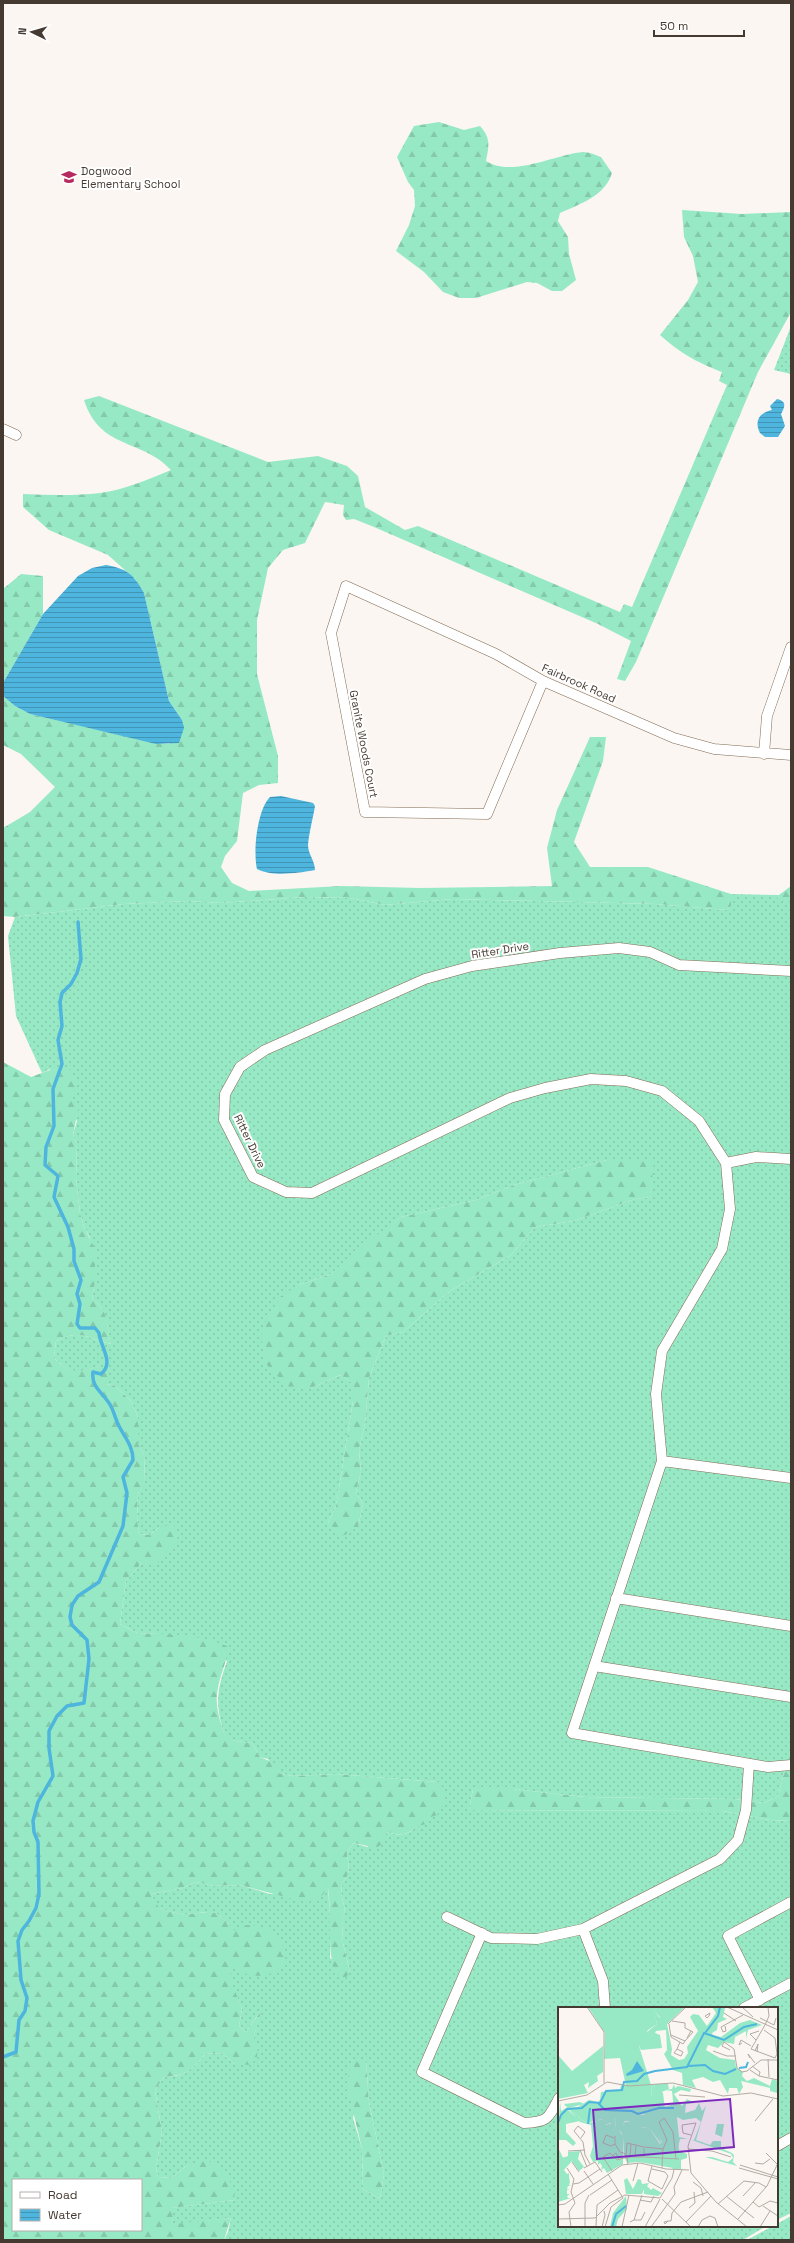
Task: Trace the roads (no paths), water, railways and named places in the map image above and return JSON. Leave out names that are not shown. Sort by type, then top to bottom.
[{"type":"street","points":[[3,429],[16,434]]},
{"type":"street","name":"Granite Woods Court","points":[[346,586],[331,633],[364,812],[487,814],[543,682]]},
{"type":"street","name":"Fairbrook Road","points":[[346,586],[496,654],[543,682],[674,738],[714,749],[791,756]]},
{"type":"street","points":[[764,754],[768,716],[791,647]]},
{"type":"street","name":"Ritter Drive","points":[[726,1163],[699,1121],[662,1092],[626,1082],[591,1079],[545,1088],[510,1098],[312,1193],[286,1192],[253,1177],[224,1120],[225,1094],[240,1067],[265,1050],[425,980],[472,966],[560,953],[619,948],[650,952],[679,965],[791,971]]},
{"type":"street","points":[[791,1158],[756,1157],[726,1163],[730,1209],[722,1249],[662,1351],[656,1394],[662,1460],[572,1733],[768,1767],[791,1765]]},
{"type":"street","points":[[662,1460],[791,1478]]},
{"type":"street","points":[[616,1598],[791,1626]]},
{"type":"street","points":[[594,1666],[791,1697]]},
{"type":"street","points":[[447,1917],[491,1938],[538,1939],[583,1929],[720,1859],[738,1840],[746,1810],[749,1764]]},
{"type":"street","points":[[760,2000],[728,1936],[791,1902]]},
{"type":"street","points":[[583,1929],[603,1981],[605,2007]]},
{"type":"street","points":[[482,1933],[422,2072],[524,2123],[542,2122],[550,2117],[558,2100]]},
{"type":"street","points":[[746,2007],[791,1983]]},
{"type":"street","points":[[778,2145],[791,2138]]},
{"type":"water","points":[[777,399],[784,403],[781,414],[785,426],[778,437],[765,437],[758,429],[758,421],[761,415],[772,410],[770,406]]},
{"type":"water","points":[[106,565],[120,568],[129,573],[137,581],[144,593],[169,701],[182,720],[184,728],[179,743],[156,744],[30,714],[15,706],[3,696],[3,683],[43,614],[78,576],[92,568]]},
{"type":"water","points":[[281,796],[313,803],[315,806],[308,845],[315,870],[278,874],[257,869],[256,842],[262,811],[270,797]]},
{"type":"waterway","points":[[3,2057],[16,2052],[19,2020],[25,2011],[27,1998],[21,1980],[18,1941],[22,1930],[36,1908],[39,1894],[38,1842],[34,1832],[33,1821],[38,1802],[53,1776],[49,1748],[49,1731],[57,1716],[67,1706],[84,1703],[89,1659],[87,1640],[72,1625],[70,1617],[72,1605],[78,1596],[99,1582],[123,1526],[127,1493],[123,1477],[133,1460],[130,1446],[111,1406],[95,1386],[93,1372],[101,1374],[105,1370],[107,1365],[106,1354],[99,1333],[95,1328],[80,1328],[77,1324],[80,1304],[77,1294],[81,1280],[74,1261],[74,1249],[68,1227],[54,1197],[58,1176],[45,1165],[46,1147],[54,1126],[53,1089],[62,1064],[58,1040],[62,1026],[60,1002],[62,993],[71,984],[77,973],[81,959],[78,922]]},
{"type":"place","name":"Dogwood Elementary School","points":[[69,177]]}]
